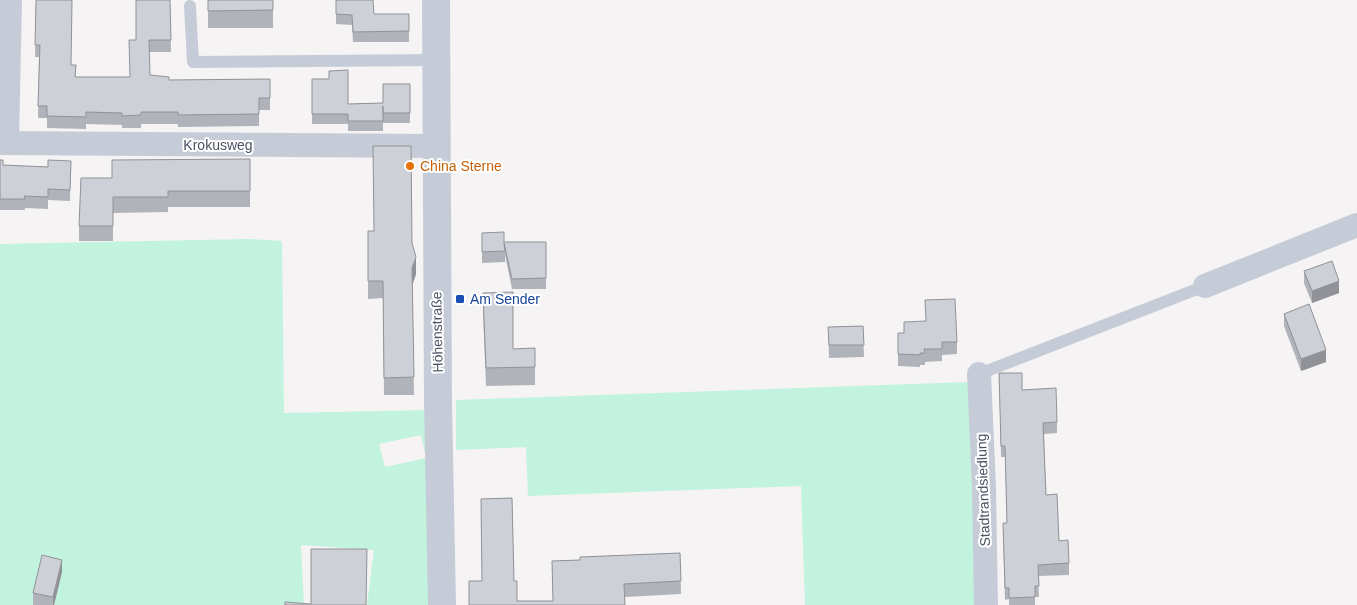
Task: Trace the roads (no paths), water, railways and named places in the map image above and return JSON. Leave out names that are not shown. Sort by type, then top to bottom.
[{"type":"street","points":[[4,143],[10,0]]},
{"type":"street","name":"Höhenstraße","points":[[436,0],[442,605]]},
{"type":"street","name":"Krokusweg","points":[[4,143],[436,146]]},
{"type":"street","points":[[1205,286],[1357,225]]},
{"type":"street","name":"Stadtrandsiedlung","points":[[979,374],[984,487],[986,605]]},
{"type":"lane","points":[[190,6],[193,62],[436,60]]},
{"type":"lane","points":[[979,374],[1205,286]]},
{"type":"place","name":"China Sterne","points":[[410,166]]},
{"type":"place","name":"Am Sender","points":[[460,299]]}]
